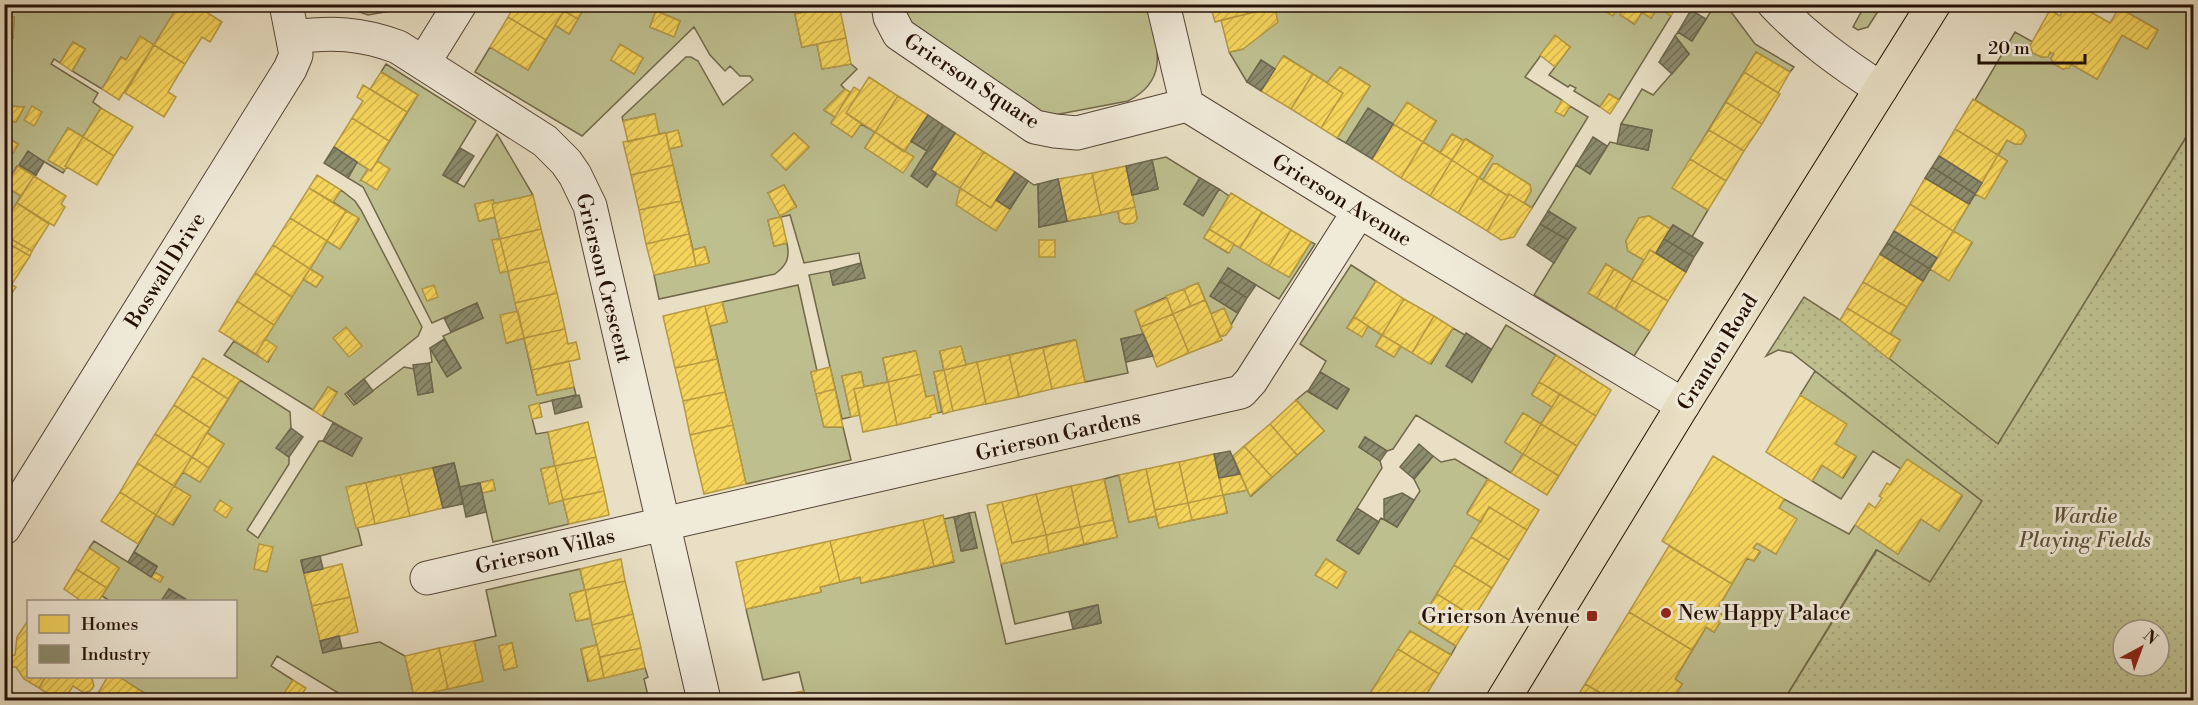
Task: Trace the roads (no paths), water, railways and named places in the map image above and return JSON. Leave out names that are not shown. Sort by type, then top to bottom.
[{"type":"main road","name":"Granton Road","points":[[1503,700],[1683,405],[1934,4]]},
{"type":"street","name":"Boswall Drive","points":[[4,528],[290,69],[296,55],[286,4]]},
{"type":"street","points":[[424,62],[460,4]]},
{"type":"street","name":"Grierson Square","points":[[888,4],[890,17],[899,34],[1035,127],[1077,132],[1187,105]]},
{"type":"street","points":[[1162,4],[1187,105]]},
{"type":"street","points":[[1774,4],[1786,18],[1830,55],[1881,89]]},
{"type":"street","name":"Grierson Crescent","points":[[293,37],[345,33],[378,39],[398,47],[545,141],[566,162],[582,188],[592,218],[704,700]]},
{"type":"street","name":"Grierson Avenue","points":[[1187,105],[1683,405]]},
{"type":"street","name":"Grierson Gardens","points":[[664,524],[1241,392],[1251,381],[1359,211]]},
{"type":"street","name":"Grierson Villas","points":[[427,578],[664,524]]},
{"type":"place","name":"New Happy Palace","points":[[1666,613]]},
{"type":"place","name":"Grierson Avenue","points":[[1592,616]]},
{"type":"park label","name":"Wardie Playing Fields","points":[[2085,528]]}]
